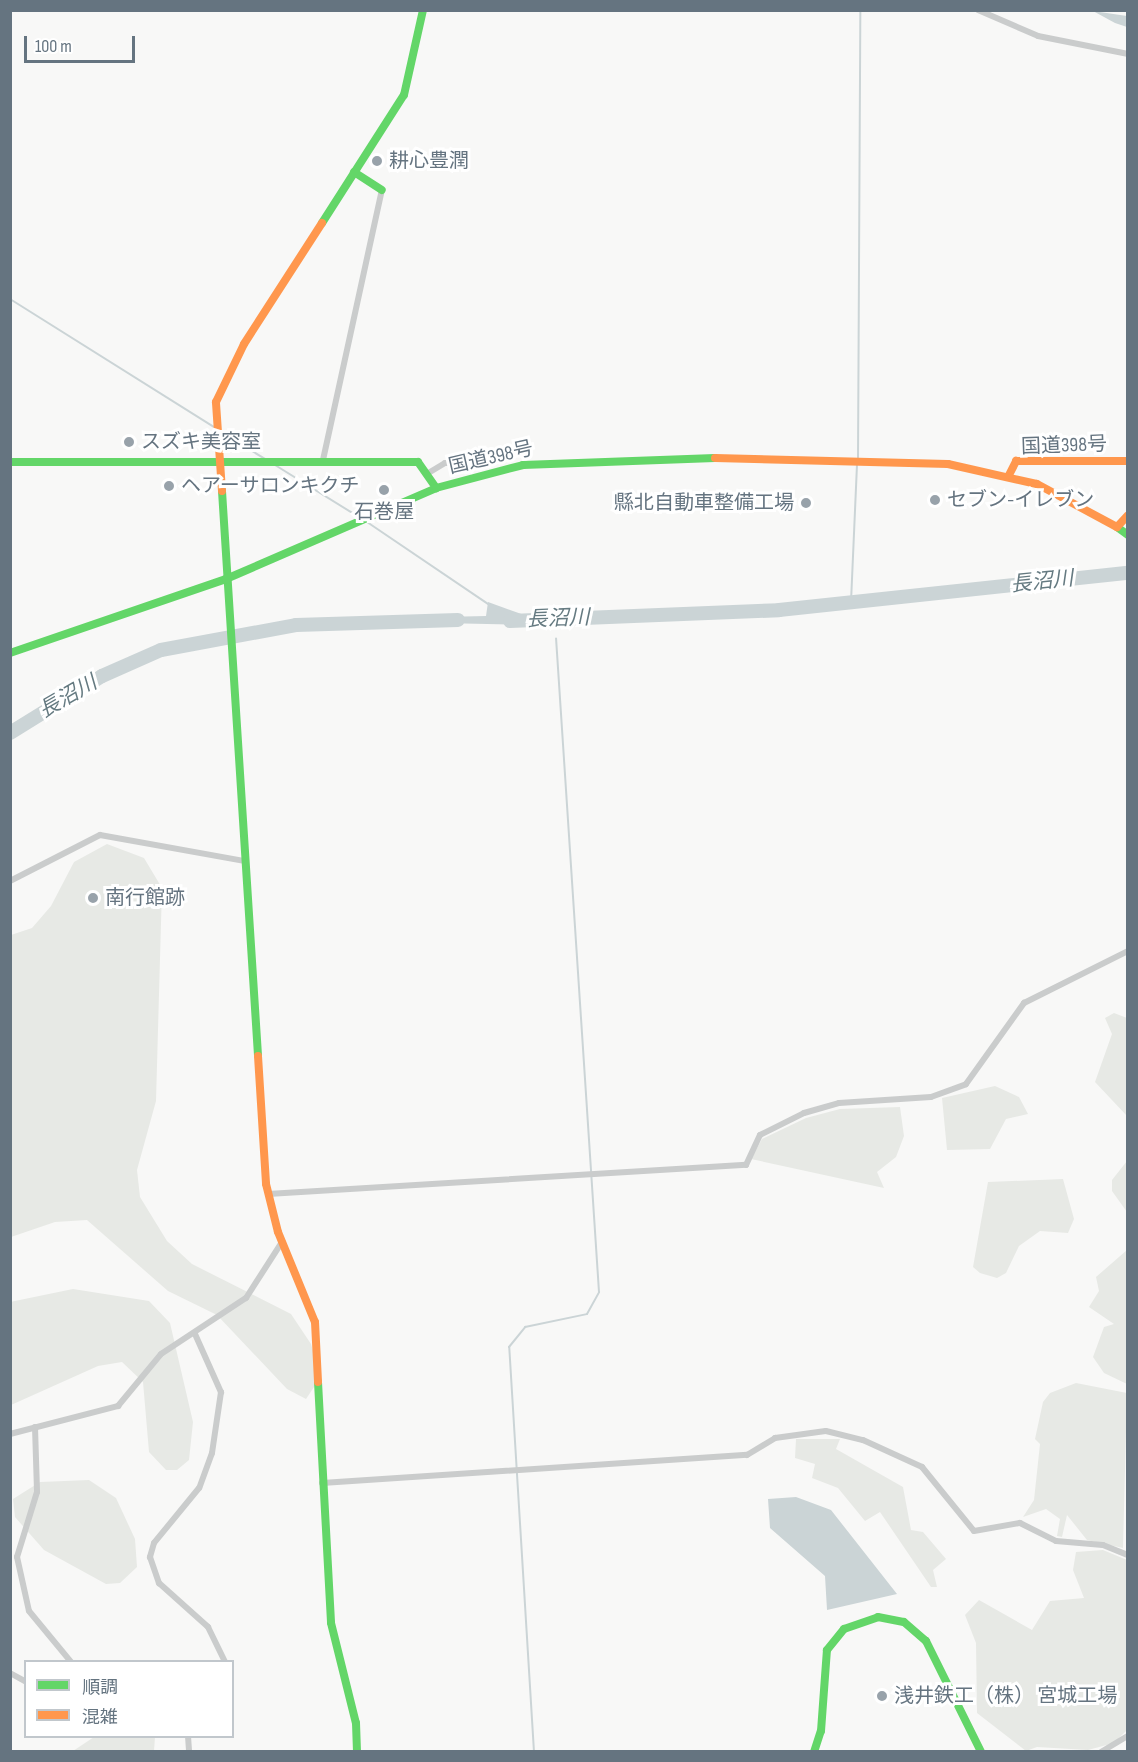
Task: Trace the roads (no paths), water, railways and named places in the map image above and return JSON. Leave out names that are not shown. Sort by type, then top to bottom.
[{"type":"main road","points":[[357,1752],[353,1710],[333,1643],[322,1483],[315,1322],[282,1242],[268,1194],[216,460],[216,402],[228,371],[404,95],[423,10]]},
{"type":"main road","points":[[354,172],[382,190]]},
{"type":"main road","name":"国道398号","points":[[10,653],[226,579],[436,489],[493,471],[574,459],[868,459],[1009,475],[1058,494],[1117,527],[1128,536]]},
{"type":"main road","points":[[10,462],[216,460],[418,462],[430,472],[436,489]]},
{"type":"main road","name":"国道398号","points":[[1009,475],[1016,461],[1128,461]]},
{"type":"main road","points":[[1117,527],[1128,515]]},
{"type":"main road","points":[[814,1752],[827,1650],[844,1629],[878,1617],[904,1622],[926,1641],[981,1752]]},
{"type":"street","points":[[978,10],[1038,36],[1128,54]]},
{"type":"street","points":[[323,460],[382,190]]},
{"type":"street","points":[[430,472],[444,464],[476,463]]},
{"type":"street","points":[[10,881],[99,835],[244,861]]},
{"type":"street","points":[[268,1194],[746,1165],[760,1135],[822,1106],[949,1092],[980,1072],[1002,1027],[1024,1003],[1128,951]]},
{"type":"street","points":[[10,1434],[118,1406],[161,1354],[195,1334],[246,1298],[282,1242]]},
{"type":"street","points":[[195,1334],[221,1392],[212,1453],[198,1488],[154,1543],[150,1557],[159,1583],[208,1627],[224,1660]]},
{"type":"street","points":[[35,1427],[37,1492],[17,1557],[29,1611],[69,1660]]},
{"type":"street","points":[[322,1483],[747,1455],[776,1438],[826,1431],[862,1440],[922,1467],[974,1531],[1020,1523],[1056,1541],[1103,1545],[1128,1555]]},
{"type":"street","points":[[10,1673],[24,1681]]},
{"type":"street","points":[[1101,1752],[1128,1736]]},
{"type":"waterway","points":[[858,459],[860,10]]},
{"type":"waterway","points":[[10,299],[214,427]]},
{"type":"waterway","points":[[221,432],[265,459]]},
{"type":"waterway","points":[[851,602],[857,464]]},
{"type":"waterway","points":[[275,465],[359,517]]},
{"type":"waterway","points":[[367,522],[488,604]]},
{"type":"waterway","name":"長沼川","points":[[510,621],[779,610],[1128,573]]},
{"type":"waterway","name":"長沼川","points":[[553,619],[555,627]]},
{"type":"waterway","name":"長沼川","points":[[10,733],[102,676],[161,650],[296,625],[458,620]]},
{"type":"waterway","points":[[534,1752],[509,1347],[525,1327],[587,1314],[599,1292],[556,638]]},
{"type":"place","name":"耕心豊潤","points":[[377,161]]},
{"type":"place","name":"スズキ美容室","points":[[129,442]]},
{"type":"place","name":"ヘアーサロンキクチ","points":[[169,486]]},
{"type":"place","name":"石巻屋","points":[[384,490]]},
{"type":"place","name":"セブン-イレブン","points":[[935,500]]},
{"type":"place","name":"縣北自動車整備工場","points":[[806,503]]},
{"type":"place","name":"南行館跡","points":[[93,898]]},
{"type":"place","name":"浅井鉄工（株） 宮城工場","points":[[882,1696]]}]
